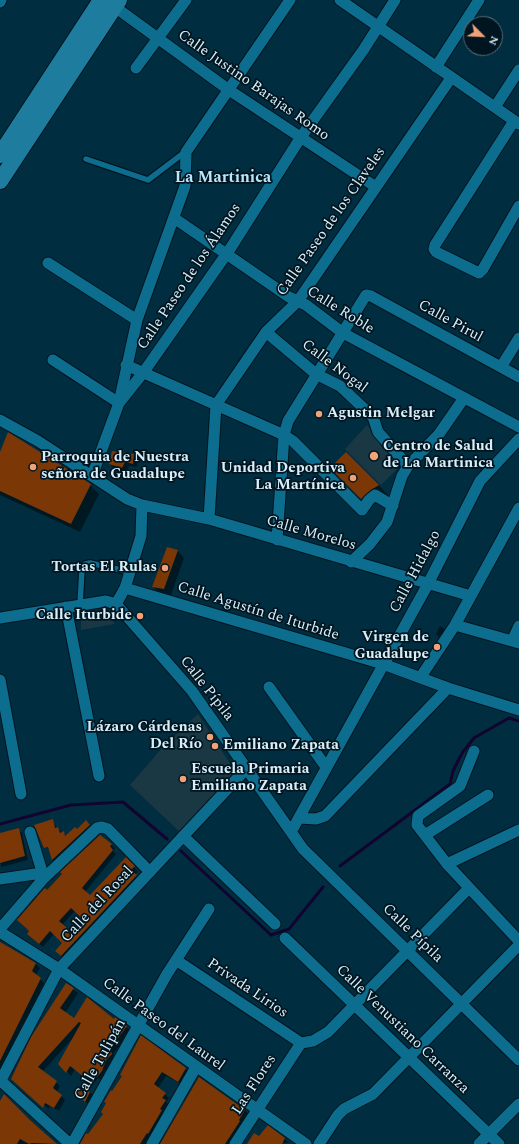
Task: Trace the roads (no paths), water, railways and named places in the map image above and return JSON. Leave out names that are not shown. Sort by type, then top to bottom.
[{"type":"main road","points":[[0,155],[112,2]]},
{"type":"main road","points":[[0,181],[112,2]]},
{"type":"street","points":[[136,68],[186,0]]},
{"type":"street","points":[[92,476],[118,403],[136,320],[185,186],[186,152],[290,0]]},
{"type":"street","points":[[340,0],[517,123],[435,245],[434,249],[436,252],[478,273],[483,269],[519,206]]},
{"type":"street","name":"Calle Paseo de los Álamos","points":[[118,403],[143,373],[226,254],[301,137],[378,27],[395,0]]},
{"type":"street","points":[[436,67],[479,0]]},
{"type":"street","name":"Calle Justino Barajas Romo","points":[[112,2],[229,90],[376,187]]},
{"type":"street","points":[[495,107],[519,70]]},
{"type":"street","name":"Calle Paseo de los Claveles","points":[[216,405],[266,332],[298,301],[451,78]]},
{"type":"street","name":"Calle Roble","points":[[174,218],[290,297],[306,305],[343,333],[519,427]]},
{"type":"street","points":[[48,263],[136,320]]},
{"type":"street","name":"Calle Pirul","points":[[343,333],[366,295],[371,296],[519,377]]},
{"type":"street","name":"Calle Nogal","points":[[266,332],[316,374],[340,386],[373,417],[378,432],[408,466]]},
{"type":"street","points":[[277,540],[284,435],[288,421],[343,333]]},
{"type":"street","points":[[501,367],[519,338]]},
{"type":"street","points":[[53,360],[118,403]]},
{"type":"street","points":[[126,365],[284,435],[362,510],[369,500],[375,495],[393,506]]},
{"type":"street","points":[[352,562],[370,544],[387,522],[402,476],[408,466],[439,434],[464,398]]},
{"type":"street","points":[[209,519],[216,405]]},
{"type":"street","name":"Calle Morelos","points":[[1,424],[38,441],[127,499],[142,505],[209,519],[471,596]]},
{"type":"street","name":"Calle Hidalgo","points":[[291,832],[428,584],[480,481],[519,439]]},
{"type":"street","points":[[0,618],[106,601],[116,604],[125,588],[141,536],[142,505]]},
{"type":"street","points":[[420,678],[455,625],[519,508]]},
{"type":"street","name":"Calle Agustín de Iturbide","points":[[125,588],[383,664],[448,688],[519,710]]},
{"type":"street","name":"Calle Pípila","points":[[116,604],[192,691],[303,849],[519,1060]]},
{"type":"street","points":[[66,607],[99,776]]},
{"type":"street","points":[[455,625],[516,642],[519,626]]},
{"type":"street","points":[[0,680],[21,794]]},
{"type":"street","points":[[269,687],[326,767]]},
{"type":"street","points":[[299,818],[316,819],[325,816],[448,688]]},
{"type":"street","points":[[474,751],[460,786],[418,816],[417,825],[447,864],[519,941]]},
{"type":"street","name":"Calle del Rosal","points":[[0,1081],[60,969],[246,769]]},
{"type":"street","points":[[425,836],[488,795]]},
{"type":"street","points":[[0,931],[43,875],[97,828],[102,826],[108,829],[150,872]]},
{"type":"street","points":[[447,864],[519,830]]},
{"type":"street","points":[[30,832],[43,875]]},
{"type":"street","points":[[183,836],[275,924]]},
{"type":"street","points":[[0,879],[43,875]]},
{"type":"street","points":[[301,1043],[313,1041],[328,1032],[469,888]]},
{"type":"street","name":"Calle Tulipán","points":[[71,1144],[176,960],[209,909]]},
{"type":"street","points":[[508,930],[519,925]]},
{"type":"street","name":"Calle Paseo del Laurel","points":[[0,931],[60,969],[306,1144]]},
{"type":"street","name":"Calle Venustiano Carranza","points":[[285,938],[499,1144]]},
{"type":"street","points":[[319,1144],[344,1109],[373,1094],[519,945]]},
{"type":"street","name":"Privada Lirios","points":[[176,960],[301,1043]]},
{"type":"street","name":"Las Flores","points":[[235,1144],[301,1043]]},
{"type":"street","points":[[152,1144],[196,1067]]},
{"type":"street","points":[[0,1081],[71,1144]]},
{"type":"street","points":[[479,1144],[519,1104]]},
{"type":"lane","points":[[86,159],[148,180],[186,152]]},
{"type":"lane","points":[[80,605],[82,569],[85,564],[90,563],[130,572]]},
{"type":"waterway","points":[[340,866],[450,784],[453,771],[462,753],[474,738],[509,718],[519,721]]},
{"type":"waterway","points":[[0,824],[71,805],[123,802],[167,839]]},
{"type":"waterway","points":[[181,851],[271,935],[289,929],[323,887]]},
{"type":"place","name":"Agustin Melgar","points":[[319,414]]},
{"type":"place","name":"Centro de Salud de La Martinica","points":[[374,456]]},
{"type":"place","name":"Parroquia de Nuestra señora de Guadalupe","points":[[33,467]]},
{"type":"place","name":"Unidad Deportiva La Martínica","points":[[353,478]]},
{"type":"place","name":"Tortas El Rulas","points":[[165,568]]},
{"type":"place","name":"Calle Iturbide","points":[[140,616]]},
{"type":"place","name":"Virgen de Guadalupe","points":[[437,647]]},
{"type":"place","name":"Lázaro Cárdenas Del Río","points":[[210,737]]},
{"type":"place","name":"Emiliano Zapata","points":[[215,746]]},
{"type":"place","name":"Escuela Primaria Emiliano Zapata","points":[[183,779]]},
{"type":"district","name":"La Martinica","points":[[223,179]]}]
